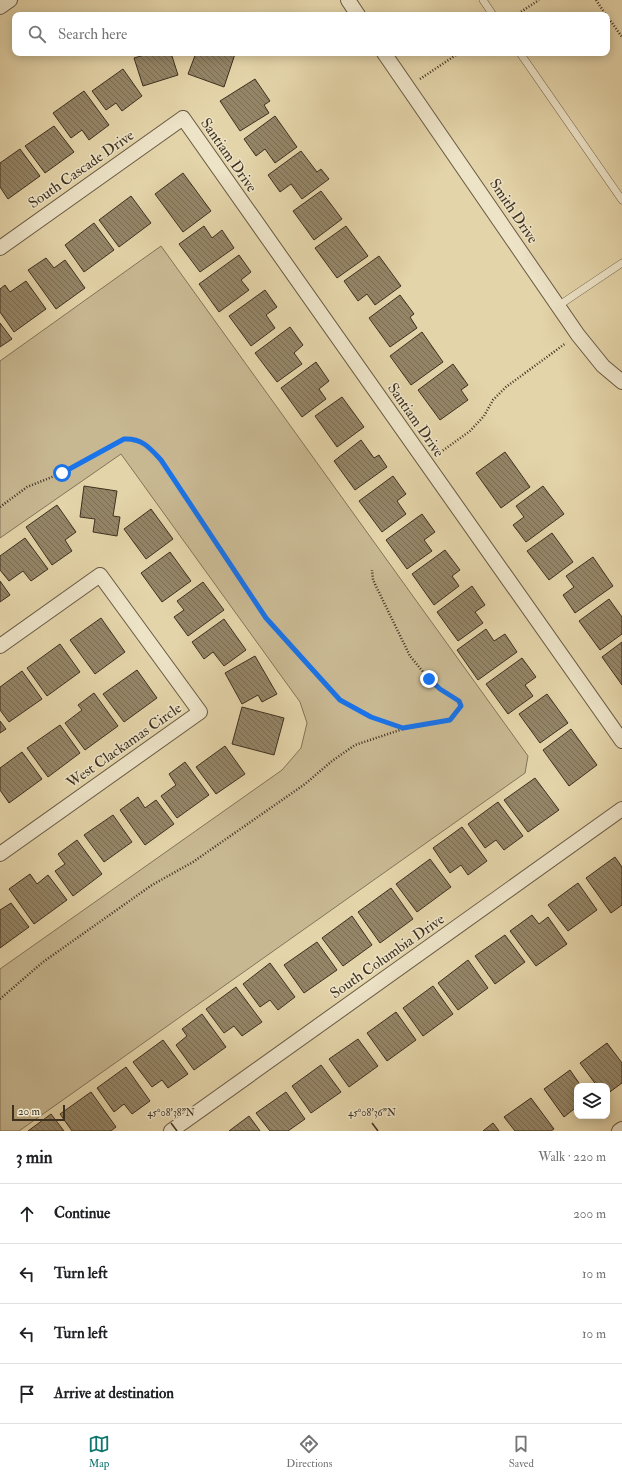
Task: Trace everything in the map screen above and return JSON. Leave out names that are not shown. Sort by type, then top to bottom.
[{"type":"street","points":[[0,7],[10,0]]},
{"type":"street","points":[[348,0],[356,12]]},
{"type":"street","name":"Smith Drive","points":[[386,56],[578,335],[603,366],[622,382]]},
{"type":"street","name":"South Cascade Drive","points":[[0,248],[183,118]]},
{"type":"street","name":"Santiam Drive","points":[[183,118],[622,741]]},
{"type":"street","name":"West Clackamas Circle","points":[[0,646],[100,575],[200,712],[0,854]]},
{"type":"street","name":"South Columbia Drive","points":[[171,1131],[622,809]]},
{"type":"lane","points":[[483,0],[491,12]]},
{"type":"lane","points":[[522,56],[622,200]]},
{"type":"lane","points":[[558,306],[622,263]]},
{"type":"path","points":[[521,12],[539,0]]},
{"type":"path","points":[[596,0],[605,12]]},
{"type":"path","points":[[610,19],[622,37]]},
{"type":"path","points":[[408,87],[454,56]]},
{"type":"path","points":[[426,463],[470,431],[484,416],[494,400],[506,387],[578,335]]},
{"type":"path","points":[[0,507],[27,487],[62,473],[124,439],[134,439],[147,446],[161,460],[266,618],[292,648],[340,700],[371,717],[403,728]]},
{"type":"path","points":[[0,999],[49,957],[152,885],[193,862],[305,784],[332,761],[355,745],[403,728],[450,720],[461,706],[459,701],[440,689],[429,679],[410,656],[373,580],[372,570]]},
{"type":"shaded area","points":[[161,246],[528,756],[525,773],[19,1131],[0,1131],[0,969],[282,770],[301,748],[307,723],[300,702],[121,454],[0,538],[0,361]]},
{"type":"building","points":[[141,56],[172,56],[178,75],[143,86],[134,58]]},
{"type":"building","points":[[195,56],[234,56],[224,87],[188,74]]},
{"type":"building","points":[[123,69],[142,96],[122,111],[116,103],[106,110],[92,91]]},
{"type":"building","points":[[255,79],[270,101],[264,105],[269,113],[240,131],[220,101]]},
{"type":"building","points":[[84,91],[109,125],[89,140],[82,130],[71,138],[53,113]]},
{"type":"building","points":[[275,116],[297,147],[275,163],[265,149],[256,156],[244,139]]},
{"type":"building","points":[[54,126],[74,152],[45,173],[25,146]]},
{"type":"building","points":[[20,149],[40,176],[8,199],[0,187],[0,163]]},
{"type":"building","points":[[301,151],[317,172],[321,169],[329,179],[302,199],[291,184],[280,192],[268,175]]},
{"type":"building","points":[[183,173],[211,211],[183,232],[155,194]]},
{"type":"building","points":[[321,191],[342,219],[314,240],[293,211]]},
{"type":"building","points":[[131,196],[151,223],[119,247],[99,220]]},
{"type":"building","points":[[94,223],[114,250],[84,272],[65,245]]},
{"type":"building","points":[[204,226],[212,238],[222,230],[234,248],[200,272],[179,244]]},
{"type":"building","points":[[346,226],[368,256],[337,278],[315,248]]},
{"type":"building","points":[[239,255],[251,272],[241,280],[249,290],[219,312],[199,284]]},
{"type":"building","points":[[379,256],[401,286],[375,305],[367,294],[358,301],[344,281]]},
{"type":"building","points":[[46,258],[54,268],[65,260],[85,288],[56,309],[28,270]]},
{"type":"building","points":[[26,281],[46,309],[14,332],[0,312],[0,289],[5,285],[10,292]]},
{"type":"building","points":[[265,290],[277,307],[266,315],[275,328],[251,346],[229,316]]},
{"type":"building","points":[[400,295],[414,314],[410,317],[417,328],[390,347],[369,318]]},
{"type":"building","points":[[0,323],[12,339],[0,347]]},
{"type":"building","points":[[290,327],[303,345],[294,353],[302,364],[277,382],[255,353]]},
{"type":"building","points":[[422,332],[443,362],[411,385],[390,356]]},
{"type":"building","points":[[316,362],[329,381],[319,389],[326,399],[302,417],[281,388]]},
{"type":"building","points":[[453,364],[468,385],[461,390],[468,400],[440,420],[418,390]]},
{"type":"building","points":[[342,397],[364,427],[337,447],[315,416]]},
{"type":"building","points":[[361,440],[374,458],[379,455],[387,467],[355,490],[334,461]]},
{"type":"building","points":[[505,452],[530,487],[501,508],[476,473]]},
{"type":"building","points":[[393,476],[406,494],[397,501],[406,514],[382,532],[359,501]]},
{"type":"building","points":[[84,486],[117,491],[113,516],[120,517],[117,536],[93,532],[95,519],[80,517]]},
{"type":"building","points":[[543,486],[564,514],[526,542],[513,525],[524,517],[516,506]]},
{"type":"building","points":[[57,505],[76,532],[65,540],[72,551],[52,565],[26,527]]},
{"type":"building","points":[[151,509],[173,539],[146,559],[124,529]]},
{"type":"building","points":[[422,514],[435,532],[424,540],[432,551],[407,569],[386,540]]},
{"type":"building","points":[[552,533],[573,562],[549,580],[527,551]]},
{"type":"building","points":[[25,538],[48,569],[31,581],[23,571],[9,581],[0,570],[0,556]]},
{"type":"building","points":[[445,550],[460,570],[452,576],[459,586],[434,605],[412,574]]},
{"type":"building","points":[[170,552],[191,581],[162,602],[141,573]]},
{"type":"building","points":[[593,557],[613,586],[575,613],[563,595],[574,587],[566,576]]},
{"type":"building","points":[[0,581],[10,595],[0,602]]},
{"type":"building","points":[[203,582],[224,610],[188,636],[174,617],[184,610],[177,601]]},
{"type":"building","points":[[472,586],[485,605],[475,612],[483,623],[458,641],[437,612]]},
{"type":"building","points":[[609,599],[622,617],[622,634],[600,650],[579,621]]},
{"type":"building","points":[[101,618],[125,652],[95,674],[70,640]]},
{"type":"building","points":[[224,619],[246,650],[224,666],[213,652],[204,659],[192,642]]},
{"type":"building","points":[[486,629],[494,641],[505,634],[517,652],[478,680],[457,650]]},
{"type":"building","points":[[622,642],[622,685],[602,657]]},
{"type":"building","points":[[60,644],[80,672],[47,696],[27,668]]},
{"type":"building","points":[[255,656],[277,694],[262,702],[258,695],[242,704],[225,673]]},
{"type":"building","points":[[522,658],[536,677],[525,685],[533,696],[508,714],[486,684]]},
{"type":"building","points":[[137,670],[157,698],[124,722],[103,694]]},
{"type":"building","points":[[22,671],[42,699],[9,722],[0,710],[0,687]]},
{"type":"building","points":[[94,693],[118,726],[85,750],[65,723],[82,710],[78,705]]},
{"type":"building","points":[[547,694],[568,723],[540,743],[519,714]]},
{"type":"building","points":[[242,707],[284,718],[274,755],[232,744]]},
{"type":"building","points":[[0,721],[6,729],[0,733]]},
{"type":"building","points":[[60,725],[80,753],[48,777],[27,748]]},
{"type":"building","points":[[571,729],[597,765],[569,786],[543,750]]},
{"type":"building","points":[[225,746],[245,774],[216,794],[196,767]]},
{"type":"building","points":[[22,752],[42,779],[9,803],[0,790],[0,768]]},
{"type":"building","points":[[185,762],[209,795],[177,818],[161,796],[176,785],[169,774]]},
{"type":"building","points":[[535,778],[559,810],[528,832],[504,800]]},
{"type":"building","points":[[138,797],[145,808],[156,800],[174,824],[145,845],[120,810]]},
{"type":"building","points":[[498,802],[523,836],[504,850],[496,840],[485,848],[468,824]]},
{"type":"building","points":[[113,815],[132,842],[104,862],[84,835]]},
{"type":"building","points":[[462,827],[487,861],[468,875],[461,865],[450,873],[433,848]]},
{"type":"building","points":[[77,840],[102,874],[73,896],[55,871],[65,864],[58,854]]},
{"type":"building","points":[[615,857],[622,867],[622,905],[611,913],[586,878]]},
{"type":"building","points":[[430,859],[451,887],[417,912],[396,884]]},
{"type":"building","points":[[30,874],[37,884],[48,875],[67,900],[34,924],[9,889]]},
{"type":"building","points":[[578,883],[597,910],[568,931],[548,905]]},
{"type":"building","points":[[391,888],[413,919],[380,943],[358,912]]},
{"type":"building","points":[[11,903],[29,927],[0,948],[0,910]]},
{"type":"building","points":[[532,915],[539,924],[548,917],[567,944],[536,966],[510,931]]},
{"type":"building","points":[[352,916],[372,945],[343,966],[322,938]]},
{"type":"building","points":[[505,935],[525,962],[495,984],[475,956]]},
{"type":"building","points":[[317,942],[337,970],[304,993],[284,965]]},
{"type":"building","points":[[468,960],[488,988],[458,1010],[438,983]]},
{"type":"building","points":[[270,963],[295,997],[278,1010],[270,1000],[260,1007],[243,984]]},
{"type":"building","points":[[433,986],[453,1014],[423,1036],[403,1008]]},
{"type":"building","points":[[236,987],[262,1022],[242,1036],[234,1026],[224,1033],[206,1009]]},
{"type":"building","points":[[396,1012],[416,1040],[387,1061],[367,1033]]},
{"type":"building","points":[[202,1014],[226,1047],[194,1070],[176,1045],[187,1036],[182,1029]]},
{"type":"building","points":[[358,1039],[378,1066],[349,1087],[329,1059]]},
{"type":"building","points":[[163,1040],[188,1074],[168,1088],[162,1080],[152,1087],[133,1062]]},
{"type":"building","points":[[607,1043],[622,1063],[622,1083],[610,1092],[610,1083],[595,1083],[580,1063]]},
{"type":"building","points":[[321,1065],[341,1092],[311,1113],[292,1086]]},
{"type":"building","points":[[126,1067],[150,1101],[132,1114],[124,1104],[114,1112],[97,1088]]},
{"type":"building","points":[[570,1070],[579,1083],[574,1083],[574,1109],[564,1117],[544,1089]]},
{"type":"building","points":[[91,1092],[116,1127],[111,1131],[72,1131],[60,1114]]},
{"type":"building","points":[[286,1092],[305,1119],[288,1131],[270,1131],[256,1113]]},
{"type":"building","points":[[531,1098],[554,1129],[551,1131],[515,1131],[504,1117]]},
{"type":"building","points":[[51,1114],[64,1131],[28,1131]]},
{"type":"building","points":[[249,1116],[260,1131],[229,1131]]},
{"type":"building","points":[[493,1123],[499,1131],[483,1131]]},
{"type":"route","points":[[62,473],[124,439],[134,439],[147,446],[161,460],[266,618],[340,700],[371,717],[403,728],[450,720],[458,712],[461,706],[459,701],[440,689],[429,679]]}]
